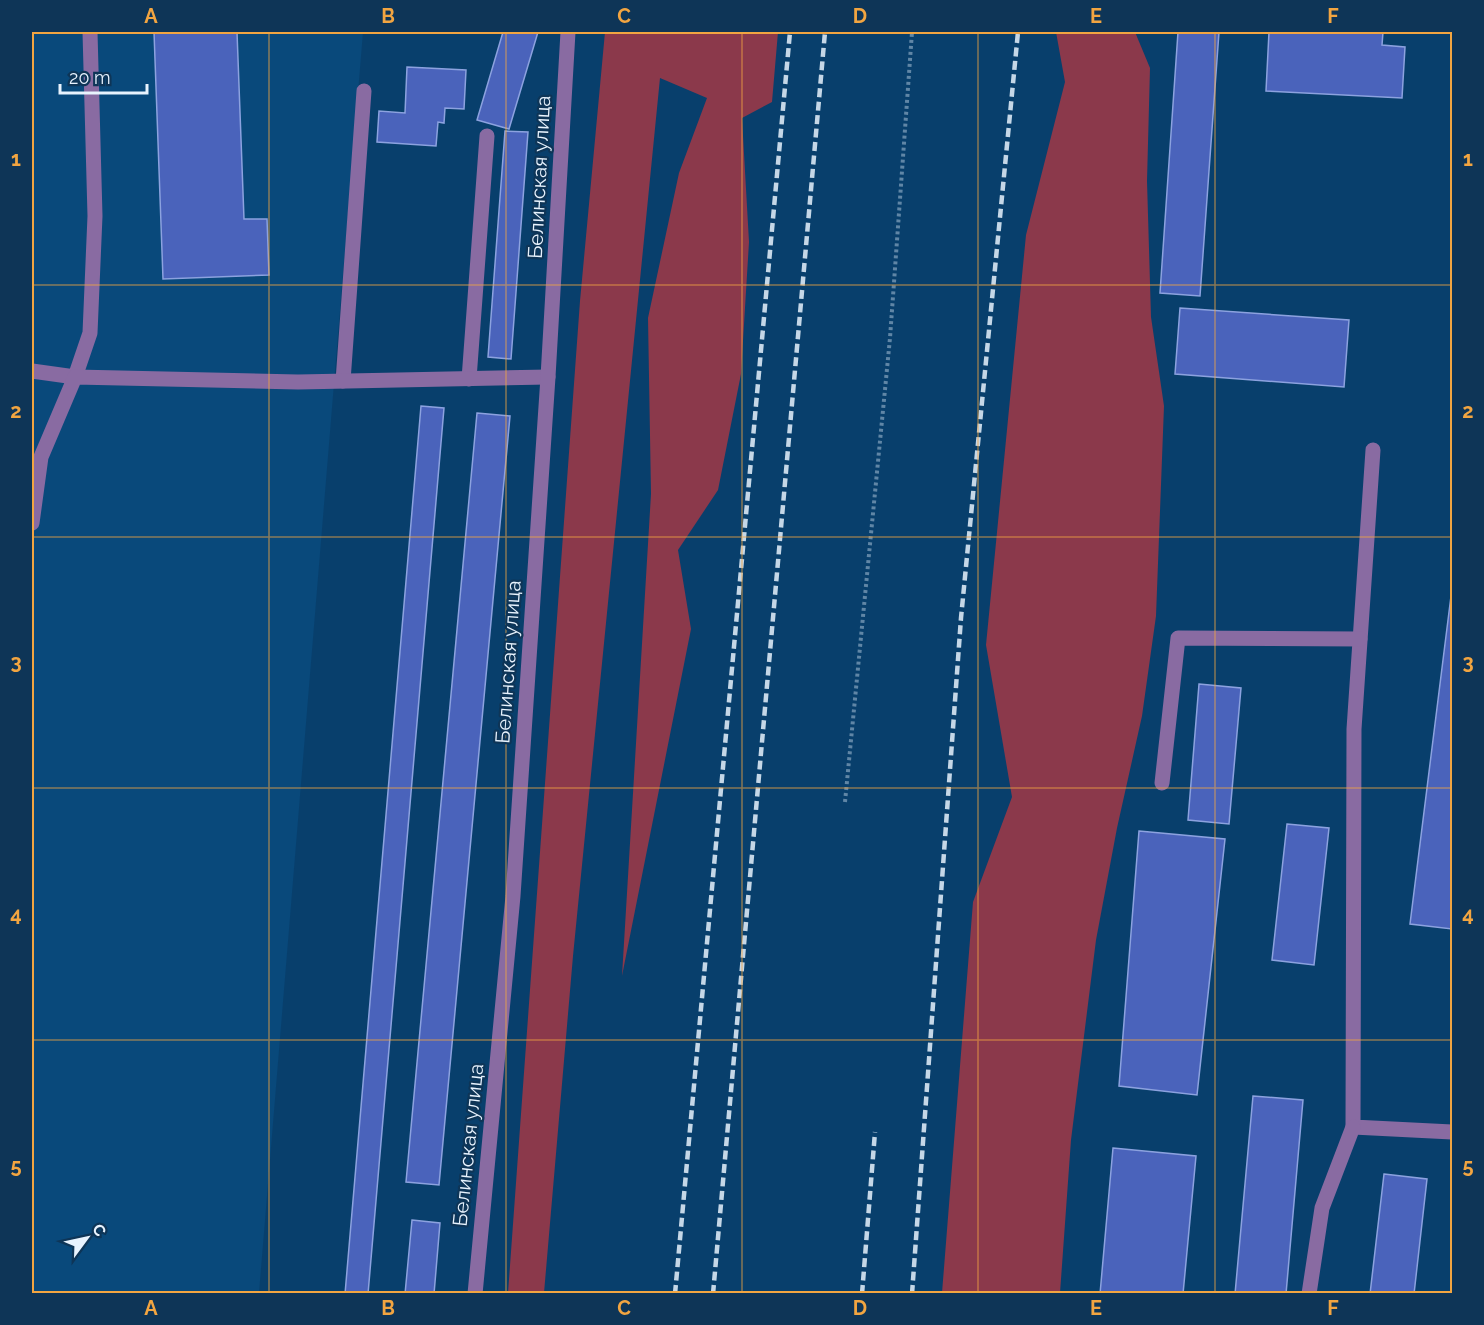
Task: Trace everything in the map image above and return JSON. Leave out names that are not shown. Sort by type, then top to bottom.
[{"type":"street","points":[[32,523],[41,457],[75,376],[90,333],[95,216],[90,32]]},
{"type":"street","name":"Белинская улица","points":[[475,1293],[513,896],[549,377],[568,32]]},
{"type":"street","points":[[343,381],[364,91]]},
{"type":"street","points":[[469,379],[487,136]]},
{"type":"street","points":[[32,371],[75,376],[132,378],[343,381],[549,377]]},
{"type":"street","points":[[1309,1293],[1322,1208],[1353,1127],[1354,729],[1373,450]]},
{"type":"street","points":[[1162,783],[1178,638],[1360,639]]},
{"type":"street","points":[[1353,1127],[1452,1132]]},
{"type":"path","points":[[845,802],[890,338],[912,32]]},
{"type":"shaded area","points":[[32,32],[363,32],[259,1293],[32,1293]]},
{"type":"shaded area","points":[[605,32],[778,32],[772,102],[742,118],[749,242],[741,374],[718,490],[678,550],[691,629],[622,976],[651,494],[648,318],[679,173],[707,98],[660,78],[573,956],[544,1293],[508,1293],[580,301]]},
{"type":"shaded area","points":[[1056,32],[1135,32],[1150,68],[1147,181],[1151,317],[1164,406],[1156,616],[1142,716],[1117,828],[1096,940],[1071,1140],[1060,1293],[942,1293],[973,902],[1012,797],[986,645],[1026,235],[1065,82]]},
{"type":"building","points":[[154,32],[237,32],[244,219],[267,219],[269,275],[163,279]]},
{"type":"building","points":[[503,32],[538,32],[509,129],[477,120]]},
{"type":"building","points":[[1178,32],[1219,32],[1200,296],[1160,293]]},
{"type":"building","points":[[1269,32],[1383,32],[1382,45],[1405,47],[1402,98],[1266,91]]},
{"type":"building","points":[[407,67],[466,70],[464,109],[445,108],[444,123],[438,122],[436,146],[377,142],[379,111],[405,113]]},
{"type":"building","points":[[505,131],[528,132],[511,359],[488,357]]},
{"type":"building","points":[[1180,308],[1349,320],[1344,387],[1175,374]]},
{"type":"building","points":[[421,406],[444,408],[368,1294],[345,1294]]},
{"type":"building","points":[[477,413],[510,416],[439,1185],[406,1182]]},
{"type":"building","points":[[1452,588],[1452,929],[1410,924]]},
{"type":"building","points":[[1199,684],[1241,688],[1229,824],[1188,820]]},
{"type":"building","points":[[1287,824],[1329,828],[1314,965],[1272,960]]},
{"type":"building","points":[[1139,831],[1225,839],[1197,1095],[1119,1086]]},
{"type":"building","points":[[1253,1096],[1303,1100],[1286,1294],[1235,1294]]},
{"type":"building","points":[[1113,1148],[1196,1156],[1183,1294],[1100,1294]]},
{"type":"building","points":[[1384,1174],[1427,1179],[1414,1294],[1370,1294]]},
{"type":"building","points":[[412,1220],[440,1223],[434,1294],[405,1294]]},
{"type":"railway","points":[[675,1294],[790,32]]},
{"type":"railway","points":[[713,1294],[825,32]]},
{"type":"railway","points":[[912,1294],[961,618],[1018,32]]},
{"type":"railway","points":[[862,1294],[875,1132]]}]
